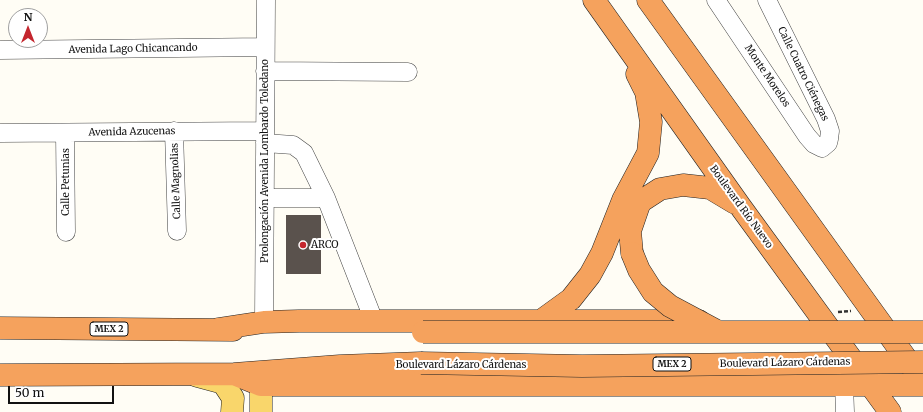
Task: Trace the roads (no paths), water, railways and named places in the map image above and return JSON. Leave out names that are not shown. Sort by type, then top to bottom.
[{"type":"highway","name":"Boulevard Río Nuevo","points":[[594,0],[740,206],[890,412]]},
{"type":"highway","points":[[648,0],[923,384]]},
{"type":"highway","points":[[542,320],[571,299],[590,275],[602,252],[623,200],[648,153],[651,122],[646,92],[612,25]]},
{"type":"highway","points":[[718,331],[670,306],[653,292],[639,270],[632,253],[630,231],[640,202],[660,188],[683,185],[710,188],[740,206]]},
{"type":"highway","points":[[218,330],[264,322],[374,320],[542,320],[875,316],[923,321]]},
{"type":"highway","name":"MEX 2","points":[[0,328],[424,332],[923,332]]},
{"type":"highway","name":"Boulevard Lázaro Cárdenas","points":[[0,375],[234,374],[340,366],[421,364],[582,366],[923,362]]},
{"type":"highway","points":[[234,374],[261,385],[923,384]]},
{"type":"main road","points":[[192,374],[223,383],[232,398],[232,412]]},
{"type":"main road","points":[[261,385],[261,412]]},
{"type":"street","name":"Prolongación Avenida Lombardo Toledano","points":[[264,322],[266,198],[266,0]]},
{"type":"street","name":"Monte Morelos","points":[[716,0],[807,136],[814,144],[822,148]]},
{"type":"street","name":"Calle Cuatro Ciénegas","points":[[767,0],[826,119],[830,131],[828,144],[822,148]]},
{"type":"street","name":"Avenida Lago Chicancando","points":[[0,50],[265,47]]},
{"type":"street","points":[[265,71],[408,72]]},
{"type":"street","name":"Avenida Azucenas","points":[[0,132],[65,133],[174,131],[265,137],[299,148],[304,153],[326,198]]},
{"type":"street","name":"Calle Magnolias","points":[[174,131],[177,231]]},
{"type":"street","name":"Calle Petunias","points":[[65,133],[66,232]]},
{"type":"street","points":[[266,198],[326,198],[374,320]]},
{"type":"street","points":[[844,384],[845,412]]},
{"type":"place","name":"ARCO","points":[[303,245]]}]
